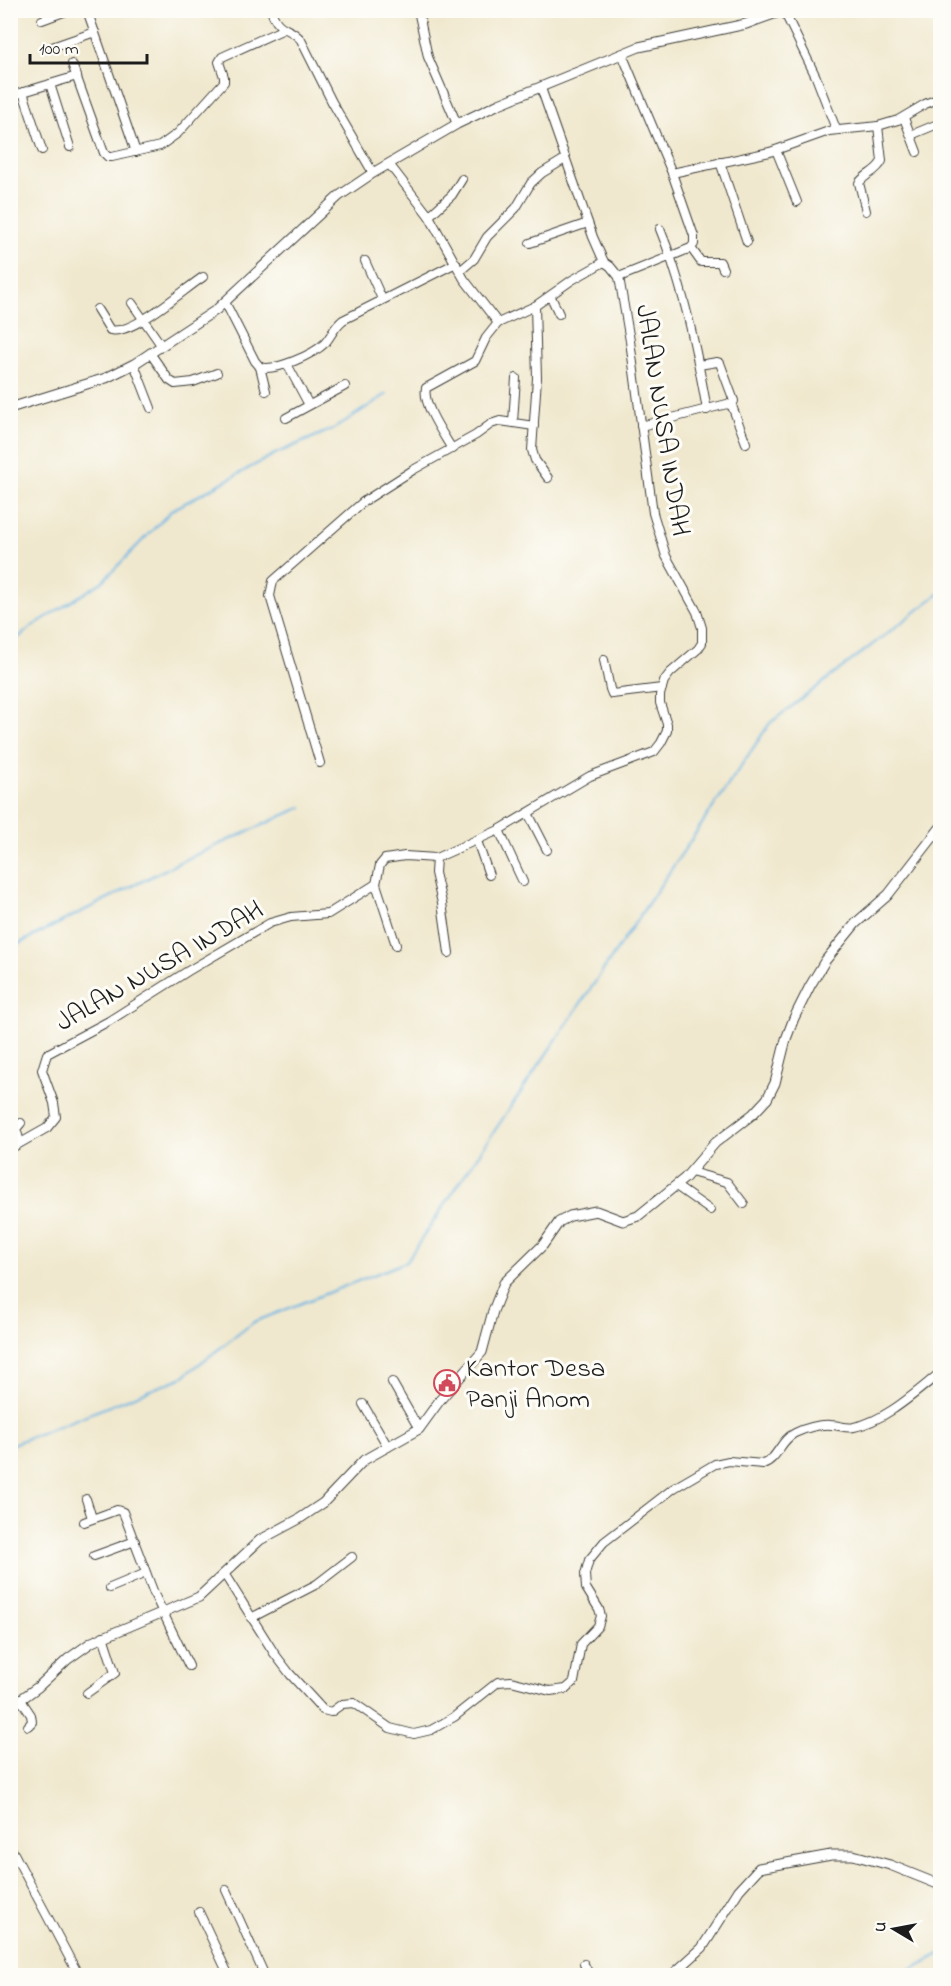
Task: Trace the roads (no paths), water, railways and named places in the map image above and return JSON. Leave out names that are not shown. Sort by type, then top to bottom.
[{"type":"street","points":[[42,20],[69,10]]},
{"type":"street","points":[[87,10],[136,152]]},
{"type":"street","points":[[271,10],[279,26],[295,34],[301,40],[332,102],[373,173]]},
{"type":"street","points":[[418,10],[428,57],[457,124]]},
{"type":"street","points":[[10,408],[106,378],[134,364],[202,321],[339,196],[373,173],[457,124],[499,104],[639,47],[746,24],[772,13],[785,11],[816,77],[836,129]]},
{"type":"street","points":[[72,64],[105,155],[112,157],[160,146],[176,135],[222,84],[224,77],[219,62],[222,57],[284,29]]},
{"type":"street","points":[[52,47],[94,32]]},
{"type":"street","points":[[619,277],[691,248],[694,244],[672,173],[622,54]]},
{"type":"street","points":[[10,96],[77,76]]},
{"type":"street","points":[[50,84],[70,147]]},
{"type":"street","name":"JALAN NUSA INDAH","points":[[540,88],[604,262],[619,277],[653,513],[666,556],[697,612],[703,636],[698,649],[670,673],[662,688]]},
{"type":"street","points":[[23,92],[42,150]]},
{"type":"street","points":[[672,173],[776,150],[836,129],[878,126],[904,118],[925,104],[940,98]]},
{"type":"street","points":[[904,118],[917,152]]},
{"type":"street","points":[[910,135],[940,123]]},
{"type":"street","points":[[866,211],[859,183],[862,178],[877,169],[882,161],[878,126]]},
{"type":"street","points":[[776,150],[797,202]]},
{"type":"street","points":[[260,367],[267,369],[287,364],[324,344],[336,325],[343,320],[474,259],[487,237],[516,208],[531,183],[542,173],[565,159]]},
{"type":"street","points":[[720,162],[747,242]]},
{"type":"street","points":[[389,164],[429,216],[458,267],[490,315],[498,323]]},
{"type":"street","points":[[429,216],[452,195],[462,179]]},
{"type":"street","points":[[530,243],[588,223]]},
{"type":"street","points":[[660,229],[686,303],[708,410]]},
{"type":"street","points":[[691,248],[701,262],[720,262],[723,269]]},
{"type":"street","points":[[365,261],[382,300]]},
{"type":"street","points":[[452,449],[435,420],[426,388],[475,361],[486,338],[498,323],[535,306],[572,280],[604,262]]},
{"type":"street","points":[[97,309],[110,330],[124,330],[143,320],[203,277]]},
{"type":"street","points":[[550,297],[559,314]]},
{"type":"street","points":[[225,302],[260,367],[266,391]]},
{"type":"street","points":[[132,303],[161,345]]},
{"type":"street","points":[[535,306],[537,366],[534,455],[548,478]]},
{"type":"street","points":[[150,353],[169,380],[175,384],[192,382],[217,373]]},
{"type":"street","points":[[699,365],[720,363],[746,444]]},
{"type":"street","points":[[134,364],[151,408]]},
{"type":"street","points":[[287,364],[309,405]]},
{"type":"street","points":[[513,422],[516,378]]},
{"type":"street","points":[[286,418],[345,386]]},
{"type":"street","points":[[640,426],[728,404],[732,406]]},
{"type":"street","points":[[320,763],[270,596],[273,581],[363,502],[413,470],[491,424],[500,421],[534,426]]},
{"type":"street","points":[[396,945],[376,884],[380,865],[385,859],[405,855],[436,858],[477,841],[500,830],[590,776],[654,752],[661,743],[667,731],[660,703],[662,688],[612,693],[604,660]]},
{"type":"street","points":[[528,813],[547,850]]},
{"type":"street","points":[[10,1707],[48,1679],[75,1654],[103,1636],[199,1597],[260,1540],[318,1506],[336,1491],[364,1460],[419,1429],[444,1395],[482,1352],[495,1305],[504,1283],[543,1245],[559,1222],[570,1216],[596,1211],[616,1220],[631,1219],[642,1214],[691,1172],[715,1143],[744,1122],[766,1099],[778,1077],[786,1039],[794,1018],[825,961],[856,923],[888,895],[940,828]]},
{"type":"street","points":[[500,830],[523,882]]},
{"type":"street","points":[[477,841],[489,875]]},
{"type":"street","points":[[436,858],[435,873],[449,952]]},
{"type":"street","name":"JALAN NUSA INDAH","points":[[10,1149],[47,1128],[56,1117],[54,1102],[42,1070],[44,1058],[53,1050],[109,1021],[270,923],[291,917],[328,914],[376,884]]},
{"type":"street","points":[[20,1142],[16,1130],[21,1123]]},
{"type":"street","points":[[691,1172],[727,1182],[744,1203]]},
{"type":"street","points":[[676,1186],[710,1210]]},
{"type":"street","points":[[225,1575],[251,1618],[290,1674],[323,1710],[331,1712],[342,1704],[354,1703],[390,1728],[414,1734],[431,1731],[454,1717],[498,1682],[511,1681],[550,1692],[566,1689],[574,1682],[581,1644],[598,1626],[601,1616],[588,1593],[585,1581],[589,1560],[603,1542],[674,1488],[715,1464],[729,1461],[762,1464],[769,1462],[793,1434],[823,1425],[855,1427],[897,1406],[940,1373]]},
{"type":"street","points":[[392,1382],[419,1429]]},
{"type":"street","points":[[363,1404],[388,1447]]},
{"type":"street","points":[[86,1499],[92,1518]]},
{"type":"street","points":[[84,1522],[122,1510],[163,1613],[189,1666]]},
{"type":"street","points":[[94,1556],[135,1541]]},
{"type":"street","points":[[251,1618],[317,1584],[352,1557]]},
{"type":"street","points":[[110,1588],[146,1573]]},
{"type":"street","points":[[87,1694],[115,1673],[103,1636]]},
{"type":"street","points":[[21,1700],[32,1717],[32,1722],[28,1726]]},
{"type":"street","points":[[10,1846],[79,1976]]},
{"type":"street","points":[[671,1976],[702,1948],[739,1890],[759,1868],[831,1856],[853,1855],[898,1868],[940,1885]]},
{"type":"street","points":[[226,1890],[265,1976]]},
{"type":"street","points":[[199,1912],[229,1976]]},
{"type":"street","points":[[584,1964],[590,1976]]},
{"type":"waterway","points":[[10,645],[31,627],[102,582],[172,510],[275,454],[335,428],[387,394]]},
{"type":"waterway","points":[[10,1445],[181,1378],[254,1322],[406,1262],[770,723],[940,593]]},
{"type":"waterway","points":[[10,948],[180,862],[302,807]]},
{"type":"waterway","points":[[900,1976],[940,1954]]},
{"type":"place","name":"Kantor Desa Panji Anom","points":[[447,1383]]}]
